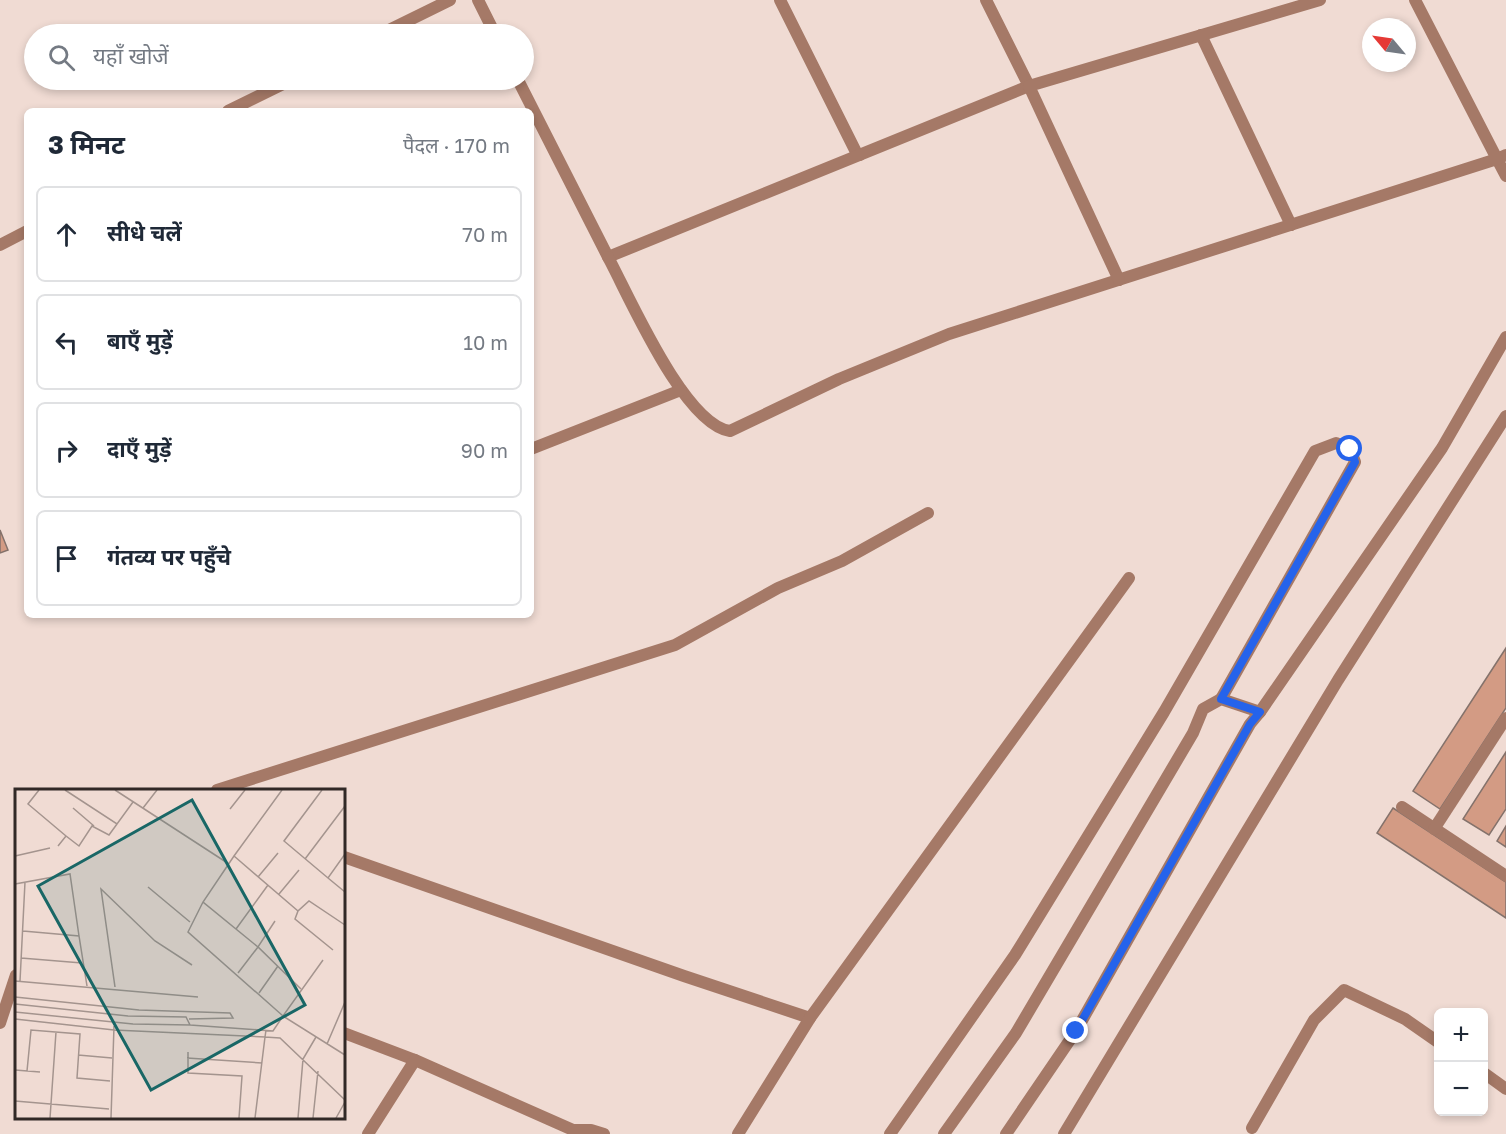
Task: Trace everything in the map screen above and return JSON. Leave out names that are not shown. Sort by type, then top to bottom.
[{"type":"street","points":[[401,24],[450,0]]},
{"type":"street","points":[[478,0],[490,24]]},
{"type":"street","points":[[780,0],[856,152],[861,155]]},
{"type":"street","points":[[986,0],[1029,86],[1119,280]]},
{"type":"street","points":[[608,257],[1029,86],[1320,0]]},
{"type":"street","points":[[1415,0],[1502,157],[1506,176]]},
{"type":"street","points":[[1201,35],[1291,225]]},
{"type":"street","points":[[234,108],[271,90]]},
{"type":"street","points":[[523,90],[532,108]]},
{"type":"street","points":[[534,111],[667,369],[701,415],[714,426],[730,431],[839,379],[949,334],[1502,157]]},
{"type":"street","points":[[0,245],[24,233]]},
{"type":"street","points":[[1010,1132],[1076,1031],[1250,724],[1442,448],[1506,337]]},
{"type":"street","points":[[534,448],[681,390]]},
{"type":"street","points":[[1064,1134],[1338,680],[1506,416]]},
{"type":"street","points":[[891,1134],[1015,955],[1164,712],[1315,451],[1336,443],[1350,449],[1355,462],[1221,699],[1203,709],[1193,732],[1016,1033],[944,1134]]},
{"type":"street","points":[[220,789],[675,645],[778,588],[842,561],[928,513]]},
{"type":"street","points":[[738,1134],[810,1018],[1129,578]]},
{"type":"street","points":[[1221,699],[1260,712]]},
{"type":"street","points":[[1434,829],[1506,718]]},
{"type":"street","points":[[1402,807],[1506,876]]},
{"type":"street","points":[[345,857],[810,1018]]},
{"type":"street","points":[[0,1023],[15,978]]},
{"type":"street","points":[[1252,1128],[1314,1020],[1344,990],[1405,1019],[1434,1039]]},
{"type":"street","points":[[345,1033],[415,1060],[572,1132],[591,1130],[604,1134]]},
{"type":"street","points":[[368,1134],[415,1060]]},
{"type":"street","points":[[1488,1076],[1506,1089]]},
{"type":"building","points":[[0,530],[8,550],[0,553]]},
{"type":"building","points":[[1506,648],[1506,708],[1440,809],[1413,791]]},
{"type":"building","points":[[1506,752],[1506,809],[1489,835],[1463,819]]},
{"type":"building","points":[[1393,808],[1506,882],[1506,918],[1377,833]]},
{"type":"building","points":[[1506,826],[1506,847],[1497,841]]},
{"type":"route","points":[[1076,1031],[1250,724],[1260,712],[1221,699],[1355,462],[1350,449]]}]
